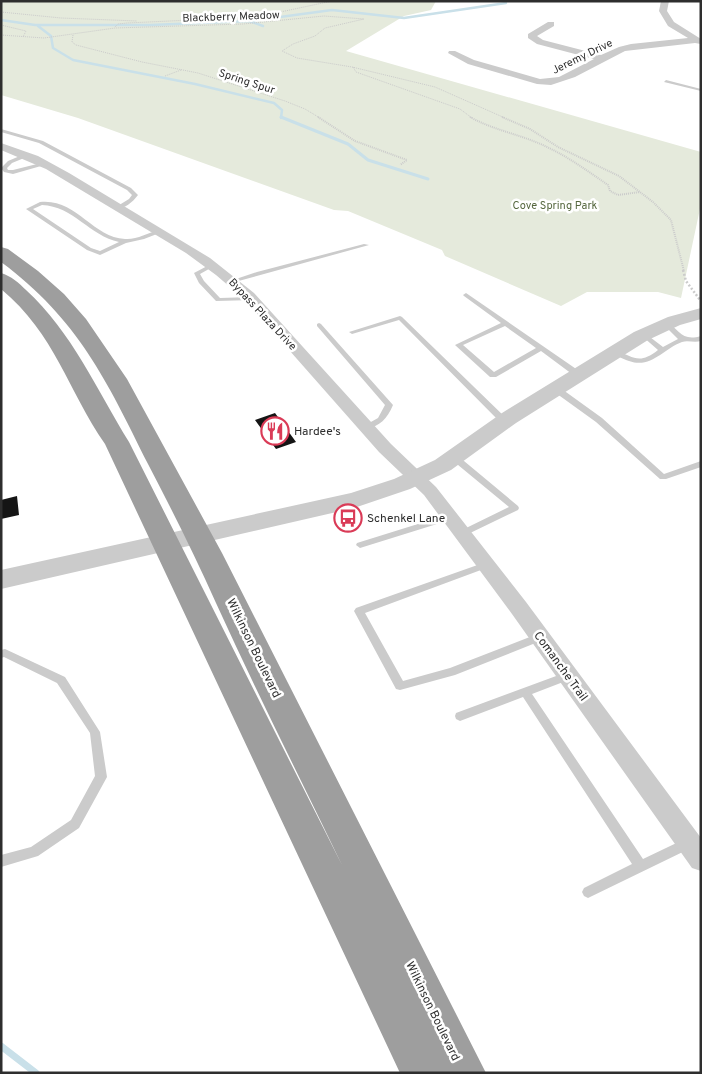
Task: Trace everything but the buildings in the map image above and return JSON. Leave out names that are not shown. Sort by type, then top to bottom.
[{"type":"highway","name":"Wilkinson Boulevard","points":[[1,253],[34,276],[68,309],[97,348],[125,392],[214,564],[231,603],[464,1073]]},
{"type":"highway","points":[[1,280],[37,312],[63,348],[104,425],[117,442],[423,1073]]},
{"type":"street","points":[[665,1],[663,11],[666,18],[679,30],[698,41]]},
{"type":"street","points":[[551,24],[535,31],[531,36],[532,38],[540,42],[601,58]]},
{"type":"street","name":"Jeremy Drive","points":[[452,53],[479,65],[548,83],[564,79],[601,58],[625,48],[698,41]]},
{"type":"street","name":"Bypass Plaza Drive","points":[[1,146],[27,155],[45,164],[159,232],[233,281],[366,427],[416,478]]},
{"type":"street","points":[[1,580],[354,500],[416,478],[455,458],[504,421],[644,335],[666,324],[699,313]]},
{"type":"street","name":"Comanche Trail","points":[[416,478],[456,525],[540,637],[695,851]]},
{"type":"lane","points":[[666,81],[701,90]]},
{"type":"lane","points":[[1,130],[41,142],[129,189],[135,195],[131,200],[118,208]]},
{"type":"lane","points":[[27,155],[10,162],[4,168],[6,171],[13,172],[45,164]]},
{"type":"lane","points":[[125,241],[110,236],[61,205],[44,202],[29,209],[89,249],[100,252],[125,241],[159,232]]},
{"type":"lane","points":[[233,281],[366,245]]},
{"type":"lane","points":[[213,266],[197,273],[201,282],[218,300],[251,299]]},
{"type":"lane","points":[[466,295],[579,375]]},
{"type":"lane","points":[[352,332],[400,318],[504,421]]},
{"type":"lane","points":[[505,323],[458,344],[493,375],[541,348]]},
{"type":"lane","points":[[666,324],[682,339]]},
{"type":"lane","points":[[319,325],[389,405],[384,418],[376,425],[366,427]]},
{"type":"lane","points":[[644,335],[662,350]]},
{"type":"lane","points":[[615,352],[636,363],[651,360],[662,350],[682,339],[696,340],[701,338]]},
{"type":"lane","points":[[556,389],[599,420],[663,477],[701,464]]},
{"type":"lane","points":[[360,544],[456,525],[515,508],[455,458]]},
{"type":"lane","points":[[486,565],[359,611],[400,686],[451,672],[540,637]]},
{"type":"lane","points":[[1,654],[5,653],[61,680],[95,732],[100,777],[75,824],[34,852],[1,861]]},
{"type":"lane","points":[[460,716],[567,676]]},
{"type":"lane","points":[[524,692],[640,866]]},
{"type":"lane","points":[[588,892],[640,866],[695,851]]},
{"type":"path","points":[[1,35],[44,38],[115,28],[118,24],[253,16],[332,1]]},
{"type":"path","points":[[1,12],[61,18],[144,21],[141,22]]},
{"type":"path","name":"Blackberry Meadow","points":[[115,28],[243,24],[324,16],[359,18],[364,20],[325,28],[313,38],[290,45],[282,51],[297,58],[352,67]]},
{"type":"path","points":[[1,25],[22,28],[26,31],[23,37]]},
{"type":"path","name":"Spring Spur","points":[[73,35],[72,42],[76,44],[142,62],[198,73],[299,107],[355,141],[407,160],[400,164]]},
{"type":"path","points":[[352,67],[356,72],[443,102],[460,109],[472,118],[506,133],[548,147],[573,161],[608,185],[610,190],[618,195],[640,192]]},
{"type":"path","points":[[352,67],[435,87],[452,93],[530,129],[558,146],[619,176],[640,192],[670,220],[686,281],[699,313]]},
{"type":"path","points":[[165,76],[182,70]]},
{"type":"green space","name":"Cove Spring Park","points":[[1,1],[436,1],[431,10],[404,16],[346,51],[701,152],[701,204],[681,298],[658,292],[587,292],[561,306],[445,256],[442,250],[348,211],[334,210],[78,118],[1,95]]},
{"type":"waterway","points":[[249,21],[332,10],[404,18],[506,3]]},
{"type":"waterway","points":[[1,20],[35,25],[150,25],[249,21]]},
{"type":"waterway","points":[[249,21],[263,26]]},
{"type":"waterway","points":[[38,26],[51,36],[53,48],[73,60],[195,84],[274,103],[282,110],[281,117]]},
{"type":"waterway","points":[[281,117],[348,144],[368,160],[428,179]]},
{"type":"waterway","points":[[1,1046],[36,1073]]},
{"type":"place","name":"Hardee's","points":[[275,431]]},
{"type":"place","name":"Schenkel Lane","points":[[348,518]]}]
